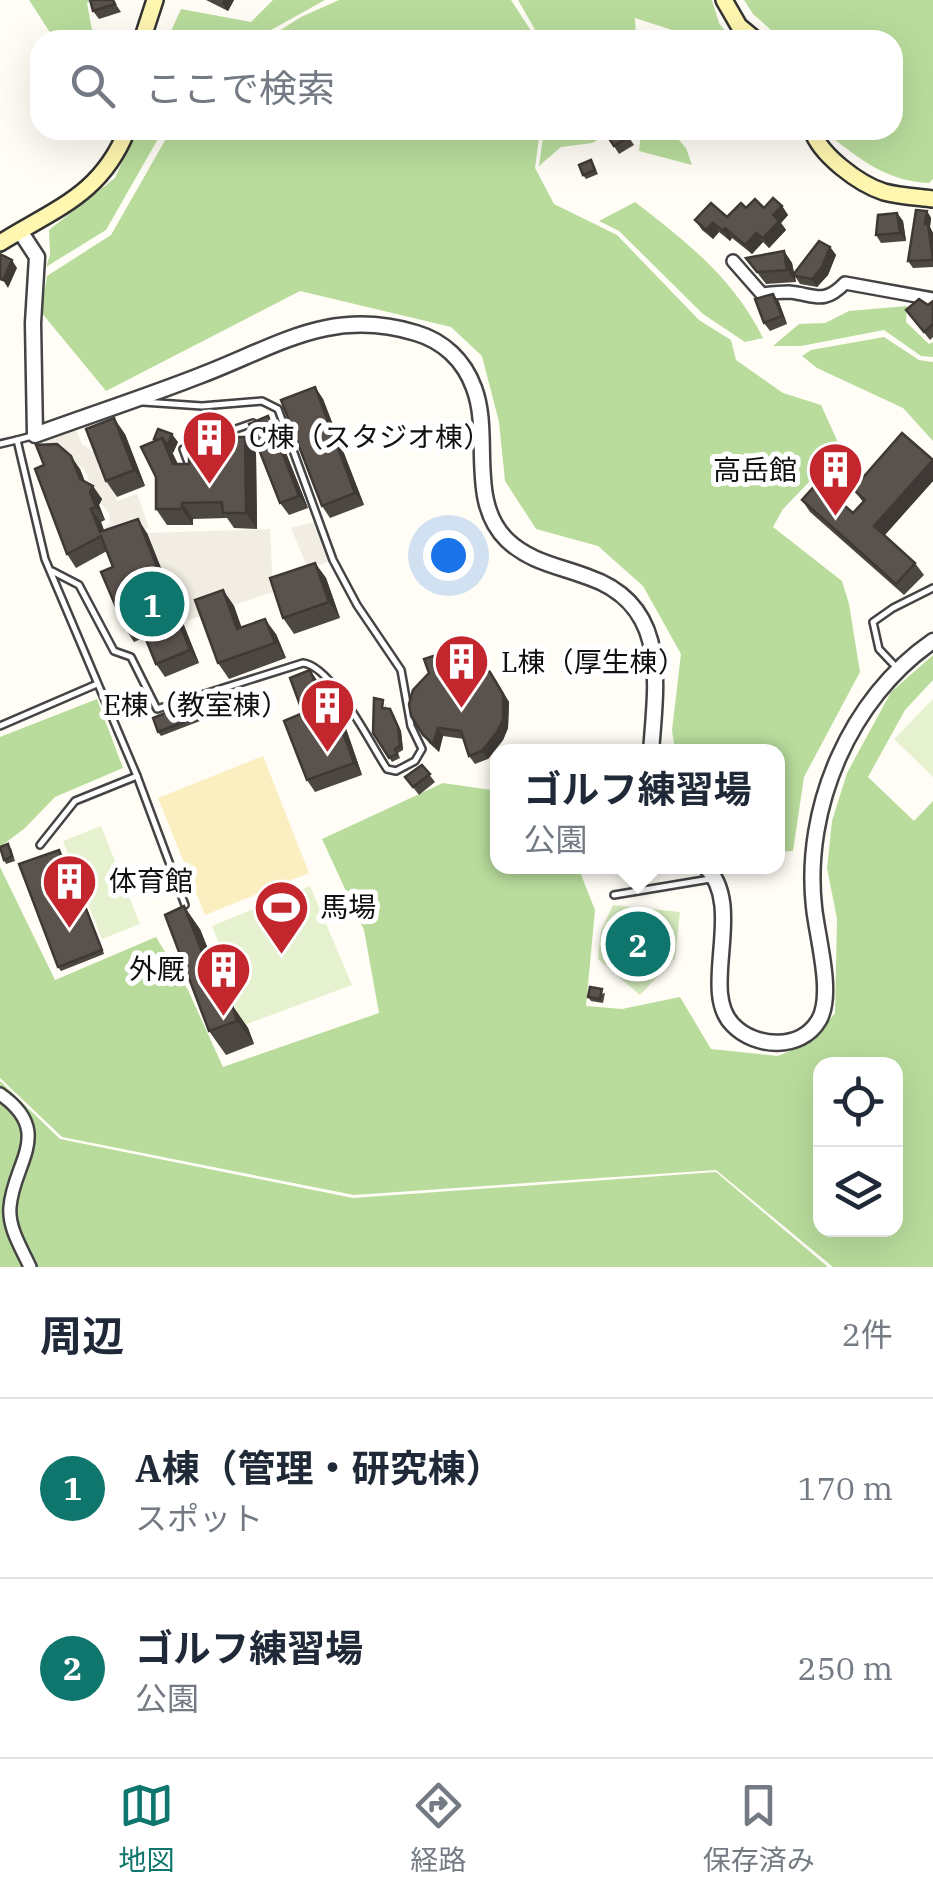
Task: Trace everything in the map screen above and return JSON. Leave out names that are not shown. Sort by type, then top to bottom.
[{"type":"main road","points":[[146,30],[156,0]]},
{"type":"main road","points":[[724,0],[744,30]]},
{"type":"main road","points":[[0,243],[91,187],[116,158],[123,140]]},
{"type":"main road","points":[[815,140],[830,158],[882,192],[933,199]]},
{"type":"street","points":[[20,231],[37,257],[35,435],[314,330],[345,322],[388,324],[436,339],[457,358],[473,384],[480,408],[486,501],[498,531],[523,555],[594,579],[616,591],[639,612],[652,640],[657,676],[652,744]]},
{"type":"street","points":[[733,261],[762,294],[792,292],[811,299],[830,295],[845,283],[933,299]]},
{"type":"street","points":[[714,874],[723,898],[720,999],[730,1023],[752,1039],[777,1044],[804,1035],[819,1020],[826,994],[814,902],[817,820],[829,780],[848,738],[878,694],[933,640]]},
{"type":"street","points":[[0,1094],[25,1119],[28,1142],[24,1165],[9,1210],[30,1267]]},
{"type":"lane","points":[[52,571],[79,585],[114,652],[131,658],[157,709],[303,662],[315,664],[329,679],[387,769],[396,771],[421,754],[411,726],[401,670],[357,605],[333,560],[278,409],[262,400],[202,406],[130,401]]},
{"type":"lane","points":[[188,466],[182,449],[263,420]]},
{"type":"lane","points":[[0,444],[35,435]]},
{"type":"lane","points":[[17,440],[36,528],[137,776],[185,906]]},
{"type":"lane","points":[[899,670],[878,649],[873,622],[933,588]]},
{"type":"lane","points":[[0,726],[97,684]]},
{"type":"lane","points":[[40,845],[75,801],[137,776]]},
{"type":"lane","points":[[614,895],[718,878]]},
{"type":"green space","points":[[29,0],[93,0],[87,3],[92,30],[48,30]]},
{"type":"green space","points":[[273,0],[325,0],[271,30],[172,30],[181,9],[251,22]]},
{"type":"green space","points":[[339,0],[511,0],[530,30],[281,30]]},
{"type":"green space","points":[[518,0],[712,0],[724,30],[672,30],[635,18],[636,30],[535,30]]},
{"type":"green space","points":[[744,0],[933,0],[933,179],[929,183],[902,179],[878,169],[835,140],[903,140],[903,30],[771,30]]},
{"type":"green space","points":[[132,140],[157,140],[106,230],[46,267],[50,255],[49,230],[115,178]]},
{"type":"green space","points":[[165,140],[539,140],[535,168],[554,204],[617,235],[699,320],[731,340],[736,360],[783,393],[821,405],[841,449],[783,509],[773,527],[842,581],[860,672],[804,777],[793,851],[785,852],[785,744],[674,744],[672,730],[681,654],[643,586],[598,546],[536,529],[505,481],[499,422],[482,356],[451,327],[300,291],[106,391],[41,312],[47,276],[111,235]]},
{"type":"green space","points":[[543,140],[598,140],[561,147],[539,166]]},
{"type":"green space","points":[[640,140],[679,140],[692,165],[639,151]]},
{"type":"green space","points":[[635,202],[723,279],[763,338],[745,342],[703,314],[619,231],[599,221]]},
{"type":"green space","points":[[907,306],[906,322],[929,344],[933,342],[933,357],[921,356],[884,330],[801,346],[773,346],[799,324],[825,323],[849,311]]},
{"type":"green space","points":[[884,337],[919,360],[933,362],[933,441],[903,408],[817,368],[802,356],[811,350]]},
{"type":"green space","points":[[933,655],[933,680],[905,710],[868,777],[914,821],[933,801],[933,1267],[833,1267],[716,1170],[354,1195],[62,1137],[0,1078],[0,867],[55,980],[156,937],[188,990],[223,1067],[379,1013],[364,930],[322,839],[443,783],[490,790],[490,874],[581,874],[595,910],[586,1006],[622,1009],[680,997],[711,1049],[778,1056],[813,1041],[835,1013],[837,919],[827,868],[832,821],[847,773],[891,692]]},
{"type":"green space","points":[[97,699],[123,768],[55,797],[0,847],[0,737]]},
{"type":"green space","points":[[933,699],[933,777],[894,739]]},
{"type":"green space","points":[[101,826],[140,924],[102,939],[63,841]]},
{"type":"green space","name":"馬場","points":[[310,886],[352,985],[242,1026],[231,996],[238,992],[212,926]]},
{"type":"green space","points":[[613,905],[680,912],[675,958],[640,995],[598,959],[601,931]]},
{"type":"green space","points":[[0,1081],[60,1139],[353,1198],[716,1172],[828,1267],[0,1267]]},
{"type":"sand","points":[[263,756],[309,873],[205,915],[158,798]]},
{"type":"shaded area","points":[[75,428],[82,444],[99,456],[117,501],[137,494],[149,527],[110,542],[105,528],[110,523],[109,513],[94,495],[85,470],[47,446],[44,440]]},
{"type":"shaded area","points":[[318,521],[333,560],[308,569],[291,528]]},
{"type":"shaded area","points":[[270,529],[273,592],[183,622],[147,533]]},
{"type":"building","points":[[90,0],[113,0],[115,4],[93,11]]},
{"type":"building","points":[[591,160],[595,170],[583,175],[579,165]]},
{"type":"building","points":[[773,198],[782,206],[773,215],[779,221],[763,238],[756,233],[745,245],[725,228],[723,231],[713,223],[706,230],[695,220],[711,203],[727,217],[741,203],[746,208],[755,199],[764,208]]},
{"type":"building","points":[[916,210],[927,211],[925,224],[933,260],[908,261]]},
{"type":"building","points":[[897,213],[900,233],[876,235],[878,215]]},
{"type":"building","points":[[819,241],[830,247],[822,267],[812,279],[793,275]]},
{"type":"building","points":[[784,251],[787,270],[757,272],[746,258]]},
{"type":"building","points":[[0,254],[12,260],[3,280],[0,279]]},
{"type":"building","points":[[773,294],[782,316],[764,323],[755,299]]},
{"type":"building","points":[[919,299],[928,305],[933,301],[933,324],[924,332],[906,310]]},
{"type":"building","points":[[315,387],[355,493],[322,506],[281,400]]},
{"type":"building","points":[[268,416],[299,496],[280,503],[249,424]]},
{"type":"building","points":[[114,418],[134,470],[106,481],[86,429]]},
{"type":"building","points":[[158,429],[172,434],[168,445],[162,438],[154,439]]},
{"type":"building","name":"高岳館","points":[[902,433],[933,460],[874,526],[915,563],[896,584],[802,500],[818,482],[853,513],[865,500],[853,489]]},
{"type":"building","points":[[189,437],[245,437],[246,513],[223,513],[222,502],[182,503],[182,509],[156,509],[156,477],[141,447],[162,438],[173,464],[189,464]]},
{"type":"building","points":[[57,444],[71,456],[80,479],[93,486],[90,492],[96,507],[91,509],[100,532],[138,519],[190,650],[156,664],[139,622],[125,628],[101,572],[113,567],[101,536],[67,554],[35,469],[44,465],[36,445]]},
{"type":"building","points":[[315,563],[329,602],[283,618],[270,578]]},
{"type":"building","points":[[223,590],[237,629],[265,619],[275,643],[218,663],[195,600]]},
{"type":"building","name":"L棟（厚生棟）","points":[[452,650],[452,654],[490,672],[503,694],[503,720],[497,732],[482,751],[469,756],[461,731],[438,728],[433,744],[411,716],[409,704],[413,690],[429,673],[424,659]]},
{"type":"building","name":"E棟（教室棟）","points":[[310,670],[323,705],[332,702],[354,763],[307,780],[284,721],[303,713],[290,678]]},
{"type":"building","points":[[374,698],[383,700],[382,708],[390,709],[398,727],[400,746],[395,749],[397,754],[389,758],[373,733]]},
{"type":"building","points":[[200,699],[205,714],[158,732],[153,718]]},
{"type":"building","points":[[422,765],[430,774],[413,787],[405,777]]},
{"type":"building","points":[[8,844],[12,856],[4,860],[0,847]]},
{"type":"building","name":"体育館","points":[[59,850],[102,950],[58,967],[19,864]]},
{"type":"building","points":[[184,906],[224,1008],[232,1005],[237,1021],[209,1031],[165,915]]},
{"type":"building","points":[[590,987],[602,989],[600,999],[588,997]]},
{"type":"place","name":"C棟（スタジオ棟）","points":[[210,486]]},
{"type":"place","name":"高岳館","points":[[836,519]]},
{"type":"place","name":"A棟（管理・研究棟）","points":[[152,604]]},
{"type":"place","name":"L棟（厚生棟）","points":[[462,711]]},
{"type":"place","name":"E棟（教室棟）","points":[[328,754]]},
{"type":"place","name":"体育館","points":[[70,930]]},
{"type":"place","name":"ゴルフ練習場","points":[[638,944]]},
{"type":"place","name":"馬場","points":[[281,956]]},
{"type":"place","name":"外厩","points":[[224,1018]]}]
